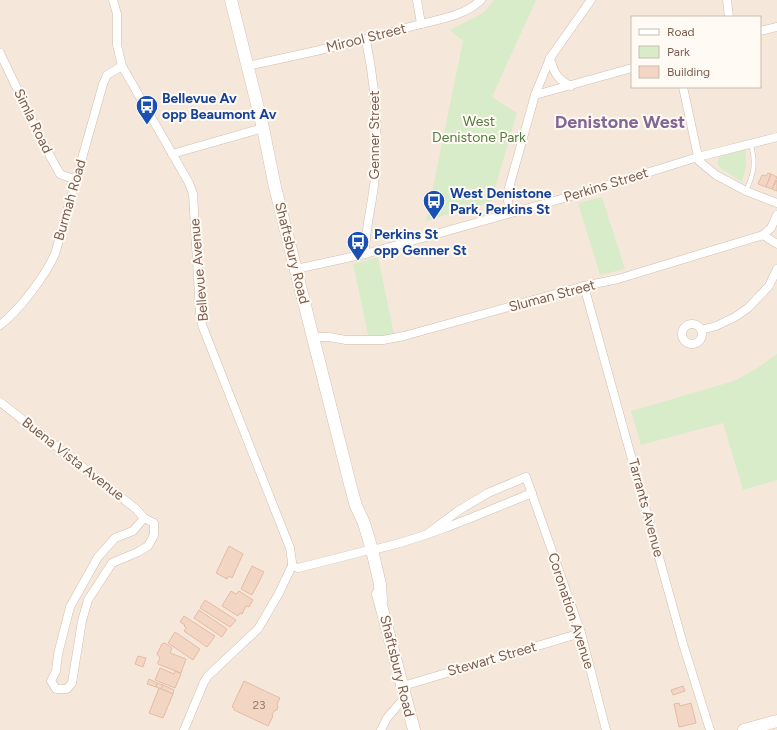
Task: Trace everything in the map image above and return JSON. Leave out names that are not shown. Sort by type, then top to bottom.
[{"type":"street","name":"Bellevue Avenue","points":[[113,0],[117,14],[117,46],[122,66],[189,183],[193,194],[202,325],[290,548],[292,566]]},
{"type":"street","name":"Shaftsbury Road","points":[[231,0],[263,128],[275,187],[356,506],[364,523],[368,550],[414,730]]},
{"type":"street","points":[[417,0],[421,24]]},
{"type":"street","name":"Mirool Street","points":[[248,66],[366,40],[453,16],[475,5],[481,0]]},
{"type":"street","points":[[510,213],[507,195],[535,96],[550,58],[591,0]]},
{"type":"street","points":[[727,0],[729,16]]},
{"type":"street","points":[[761,31],[777,27]]},
{"type":"street","name":"Genner Street","points":[[365,254],[366,235],[376,177],[377,150],[376,112],[372,72],[366,40]]},
{"type":"street","name":"Simla Road","points":[[0,53],[44,145],[60,174],[76,180]]},
{"type":"street","points":[[550,58],[552,67],[559,79],[571,86]]},
{"type":"street","name":"Burmah Road","points":[[0,325],[11,317],[50,265],[55,254],[103,84],[107,75],[122,66]]},
{"type":"street","points":[[535,96],[631,68]]},
{"type":"street","points":[[683,88],[699,161],[716,175],[746,191],[777,203]]},
{"type":"street","points":[[172,154],[263,128]]},
{"type":"street","name":"Perkins Street","points":[[296,269],[365,254],[582,193],[698,157],[751,145],[777,137]]},
{"type":"street","points":[[777,215],[770,228],[763,235],[777,244]]},
{"type":"street","name":"Sluman Street","points":[[314,337],[329,337],[346,340],[383,340],[430,330],[584,286],[618,279],[763,235]]},
{"type":"street","points":[[702,330],[735,317],[748,308],[769,286],[777,269]]},
{"type":"street","name":"Tarrants Avenue","points":[[584,286],[683,644],[710,730]]},
{"type":"street","name":"Buena Vista Avenue","points":[[0,402],[136,509],[144,518],[154,523],[154,534],[148,546],[112,563],[88,600],[82,621],[72,683],[67,689],[56,689],[52,681],[56,671],[58,654],[70,607],[98,557],[115,538],[134,531],[144,518]]},
{"type":"street","name":"Coronation Avenue","points":[[427,534],[458,511],[488,493],[526,477],[581,633],[606,730]]},
{"type":"street","points":[[184,730],[204,682],[208,676],[258,629],[292,566],[298,568],[392,545],[427,534],[532,493]]},
{"type":"street","name":"Stewart Street","points":[[404,691],[581,633]]},
{"type":"street","points":[[381,730],[404,691]]},
{"type":"street","points":[[744,730],[777,721]]},
{"type":"lane","points":[[746,191],[754,167],[754,156],[751,145]]},
{"type":"shaded area","points":[[0,0],[777,0],[777,730],[0,730]]},
{"type":"green space","name":"West Denistone Park","points":[[494,0],[536,0],[492,97],[517,113],[491,202],[426,221],[463,41],[450,30],[483,13]]},
{"type":"green space","points":[[746,149],[746,167],[742,182],[720,168],[717,163],[719,157]]},
{"type":"green space","points":[[602,197],[625,269],[600,275],[578,203]]},
{"type":"green space","points":[[378,257],[394,334],[369,339],[353,264]]},
{"type":"green space","points":[[777,354],[777,480],[743,490],[723,423],[641,445],[631,411],[734,381],[756,369]]},
{"type":"building","points":[[768,173],[771,174],[766,187],[758,184],[762,175],[766,176]]},
{"type":"building","points":[[771,174],[777,177],[772,189],[766,187]]},
{"type":"building","points":[[777,180],[777,191],[772,189]]},
{"type":"building","points":[[229,546],[243,554],[232,578],[229,576],[227,579],[216,573]]},
{"type":"building","points":[[252,566],[264,572],[252,595],[241,589]]},
{"type":"building","points":[[231,591],[236,594],[239,591],[253,600],[249,607],[246,606],[242,614],[240,613],[238,616],[222,606]]},
{"type":"building","points":[[205,600],[236,620],[230,627],[200,608]]},
{"type":"building","points":[[199,610],[227,629],[222,637],[194,618]]},
{"type":"building","points":[[184,616],[215,636],[207,647],[184,631],[186,628],[184,626],[185,625],[180,622]]},
{"type":"building","points":[[175,632],[200,649],[193,660],[168,643]]},
{"type":"building","points":[[165,643],[172,648],[170,653],[186,659],[181,673],[158,664],[160,658],[157,654],[162,644]]},
{"type":"building","points":[[138,656],[146,658],[143,667],[135,664]]},
{"type":"building","points":[[160,668],[174,674],[175,671],[181,674],[175,688],[155,680]]},
{"type":"building","points":[[149,679],[157,683],[156,687],[147,684]]},
{"type":"building","points":[[244,681],[280,698],[277,704],[277,710],[274,711],[268,726],[234,710],[232,707]]},
{"type":"building","points":[[157,683],[163,685],[161,689],[156,687]]},
{"type":"building","points":[[163,685],[174,690],[173,694],[161,689]]},
{"type":"building","points":[[683,686],[685,691],[673,695],[671,690]]},
{"type":"building","points":[[159,688],[173,694],[163,718],[149,713]]},
{"type":"building","points":[[679,703],[680,706],[691,703],[696,723],[679,727],[674,704]]},
{"type":"place","name":"Bellevue Av opp Beaumont Av","points":[[147,126]]},
{"type":"place","name":"West Denistone Park, Perkins St","points":[[434,220]]},
{"type":"place","name":"Perkins St opp Genner St","points":[[358,262]]},
{"type":"district","name":"Denistone West","points":[[620,122]]}]
